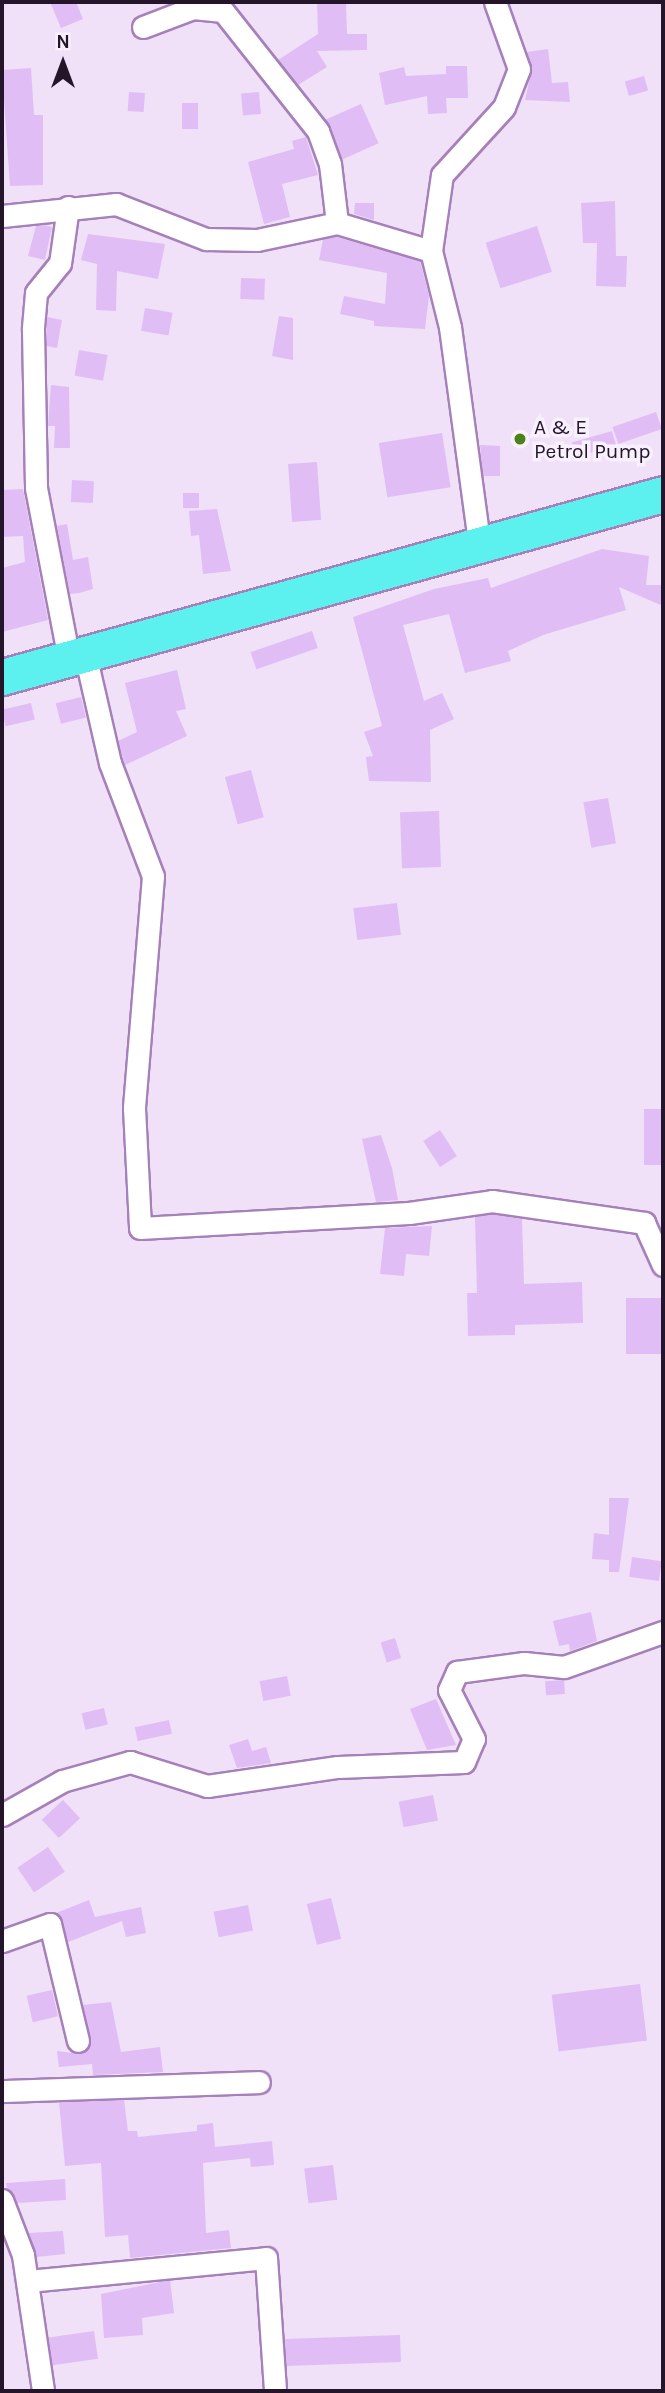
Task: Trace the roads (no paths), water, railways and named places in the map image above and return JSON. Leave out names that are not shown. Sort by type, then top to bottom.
[{"type":"highway","points":[[2,677],[480,549],[663,494]]},
{"type":"street","points":[[480,549],[450,327],[431,251],[442,175],[504,107],[519,69],[495,2]]},
{"type":"street","points":[[143,27],[193,8],[223,11],[237,25],[318,131],[330,164],[337,223]]},
{"type":"street","points":[[2,216],[116,204],[206,239],[257,240],[337,223],[431,251]]},
{"type":"street","points":[[68,207],[60,263],[36,293],[33,330],[36,488],[77,656],[110,763],[153,876],[134,1108],[140,1228],[409,1213],[492,1201],[644,1223],[663,1265]]},
{"type":"street","points":[[2,1815],[62,1781],[130,1762],[207,1786],[338,1766],[464,1762],[474,1739],[449,1690],[457,1672],[524,1663],[564,1667],[663,1632]]},
{"type":"street","points":[[2,1941],[50,1924],[78,2041]]},
{"type":"street","points":[[2,2091],[259,2082]]},
{"type":"street","points":[[2,2200],[28,2281],[43,2391]]},
{"type":"street","points":[[28,2281],[266,2259],[275,2391]]},
{"type":"place","name":"A & E Petrol Pump","points":[[520,439]]}]
